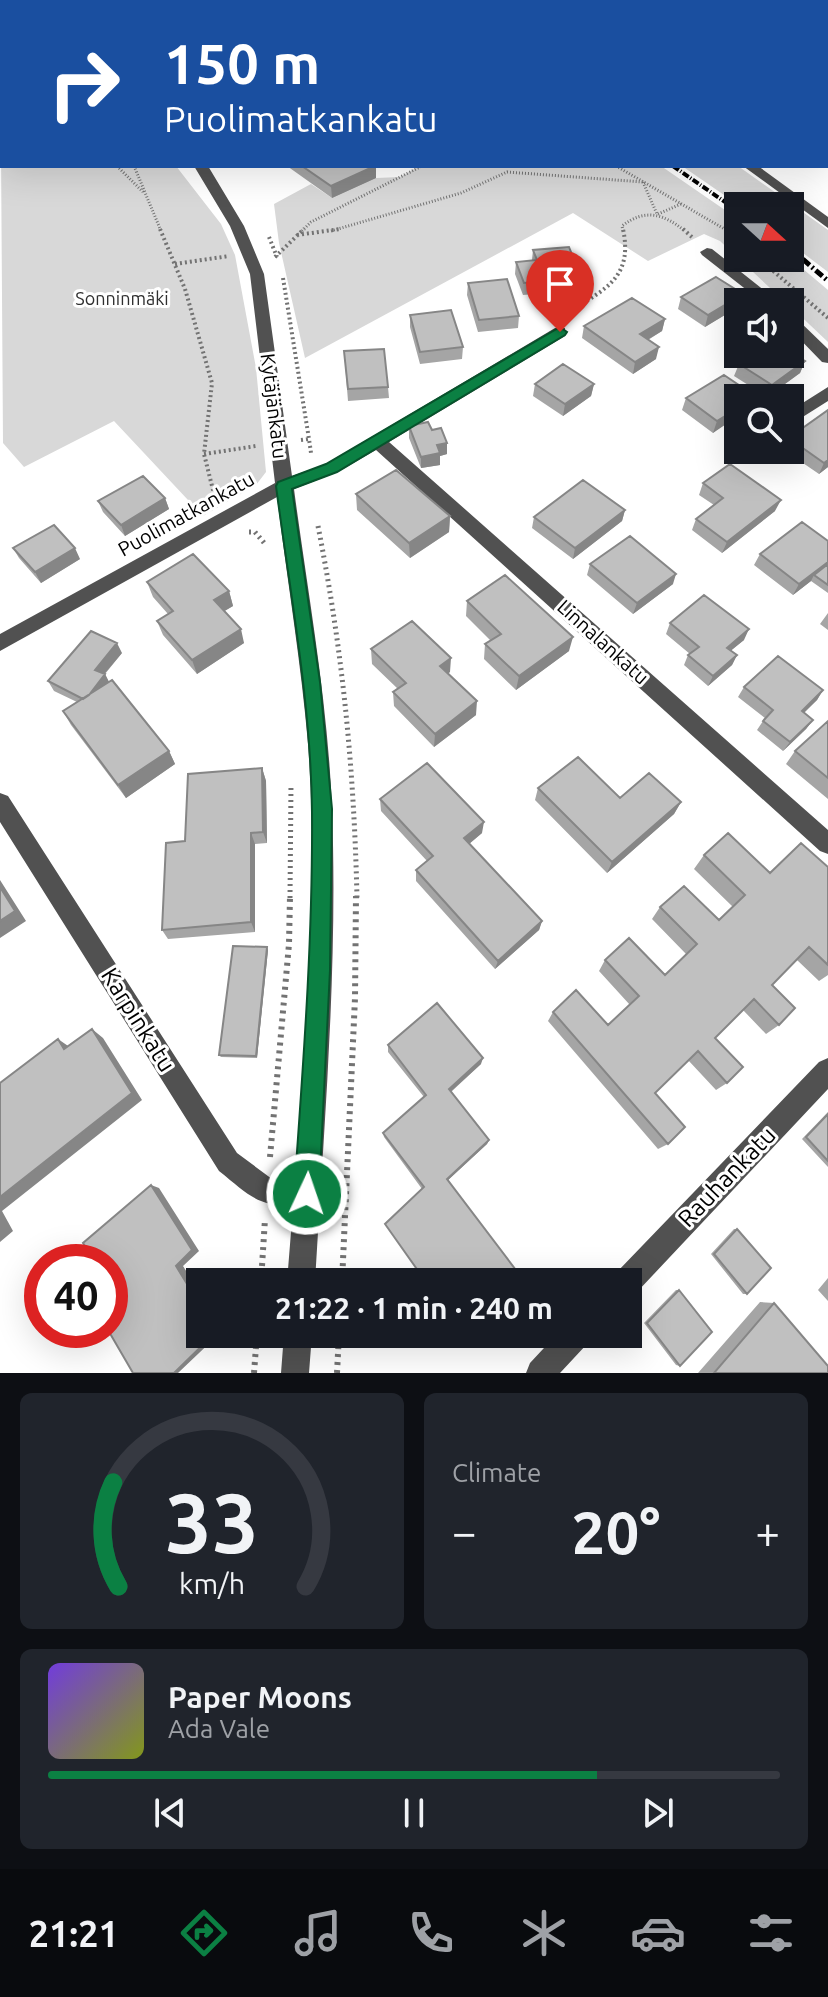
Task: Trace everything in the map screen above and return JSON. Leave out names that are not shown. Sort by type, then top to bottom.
[{"type":"street","name":"Kytäjänkatu","points":[[202,168],[237,226],[257,274],[313,697],[322,809],[320,970],[302,1268]]},
{"type":"street","points":[[753,168],[828,224]]},
{"type":"street","points":[[707,252],[754,288]]},
{"type":"street","name":"Puolimatkankatu","points":[[0,643],[226,516],[284,486],[332,468],[560,332]]},
{"type":"street","points":[[804,334],[828,358]]},
{"type":"street","points":[[804,409],[828,393]]},
{"type":"street","name":"Linnalankatu","points":[[377,441],[828,844]]},
{"type":"street","name":"Karpinkatu","points":[[0,803],[228,1162],[267,1192]]},
{"type":"street","name":"Rauhankatu","points":[[640,1268],[828,1071]]},
{"type":"street","points":[[267,1192],[307,1194]]},
{"type":"street","points":[[295,1373],[297,1348]]},
{"type":"street","points":[[540,1373],[564,1348]]},
{"type":"path","points":[[119,168],[146,195]]},
{"type":"path","points":[[135,168],[175,264],[212,383],[204,454],[216,503],[238,531],[255,532],[269,553]]},
{"type":"path","points":[[257,274],[311,222],[418,168]]},
{"type":"path","points":[[507,172],[510,168]]},
{"type":"path","points":[[619,168],[724,228]]},
{"type":"path","points":[[626,168],[643,182],[657,214],[674,222],[707,252]]},
{"type":"path","points":[[297,235],[333,231],[379,219],[461,193],[507,172],[643,182]]},
{"type":"path","points":[[560,332],[571,310],[618,280],[627,256],[622,226],[632,217],[657,214],[681,204]]},
{"type":"path","points":[[175,264],[209,261],[248,251]]},
{"type":"path","points":[[774,272],[828,318]]},
{"type":"path","points":[[262,1268],[289,944],[292,777]]},
{"type":"path","points":[[254,1373],[256,1348]]},
{"type":"path","points":[[337,1373],[338,1348]]},
{"type":"green space","name":"Sonninmäki","points":[[1,168],[178,168],[221,224],[235,255],[256,368],[266,472],[256,485],[203,516],[114,421],[24,467],[3,443]]},
{"type":"green space","points":[[416,168],[664,168],[724,209],[724,245],[704,234],[648,261],[573,213],[305,358],[279,243],[274,204],[311,184],[332,198],[376,178],[400,177]]},
{"type":"green space","points":[[685,168],[741,168],[775,192],[724,192],[724,195]]},
{"type":"green space","points":[[804,213],[828,230],[828,272],[804,254]]},
{"type":"green space","points":[[804,270],[828,290],[828,342],[804,319],[804,288],[770,288],[753,272]]},
{"type":"building","points":[[305,168],[371,168],[331,186]]},
{"type":"building","points":[[569,247],[579,272],[546,275],[547,281],[524,283],[516,262],[537,260],[533,250]]},
{"type":"building","points":[[716,277],[733,288],[724,288],[724,305],[708,315],[681,297]]},
{"type":"building","points":[[507,279],[519,316],[479,320],[468,283]]},
{"type":"building","points":[[632,298],[665,319],[640,334],[659,347],[635,362],[584,326]]},
{"type":"building","points":[[451,310],[463,347],[420,352],[410,315]]},
{"type":"building","points":[[384,349],[388,387],[348,389],[344,351]]},
{"type":"building","points":[[563,364],[594,384],[565,404],[535,384]]},
{"type":"building","points":[[745,368],[795,368],[770,384]]},
{"type":"building","points":[[724,375],[737,384],[724,384],[724,417],[717,421],[686,398]]},
{"type":"building","points":[[828,410],[828,460],[824,463],[804,449],[804,427]]},
{"type":"building","points":[[428,422],[432,430],[441,428],[447,443],[437,445],[440,453],[421,457],[409,426]]},
{"type":"building","points":[[730,464],[781,500],[727,542],[696,519],[723,498],[703,483]]},
{"type":"building","points":[[396,470],[450,516],[409,543],[356,494]]},
{"type":"building","points":[[143,476],[165,498],[121,525],[98,501]]},
{"type":"building","points":[[583,480],[625,510],[575,548],[534,517]]},
{"type":"building","points":[[802,522],[828,541],[828,562],[799,584],[760,554]]},
{"type":"building","points":[[54,525],[75,548],[35,572],[13,548]]},
{"type":"building","points":[[630,536],[676,574],[637,603],[590,564]]},
{"type":"building","points":[[193,554],[229,591],[214,600],[241,629],[192,660],[157,621],[173,611],[147,582]]},
{"type":"building","points":[[828,564],[828,585],[814,575]]},
{"type":"building","points":[[505,575],[573,637],[519,676],[485,644],[501,634],[467,601]]},
{"type":"building","points":[[704,595],[749,629],[727,648],[737,655],[713,676],[688,655],[699,647],[670,623]]},
{"type":"building","points":[[412,621],[451,658],[440,666],[477,701],[435,734],[393,692],[406,683],[371,649]]},
{"type":"building","points":[[91,631],[117,643],[95,670],[105,674],[83,699],[48,681]]},
{"type":"building","points":[[778,656],[823,690],[802,711],[813,720],[790,742],[763,721],[773,710],[744,687]]},
{"type":"building","points":[[112,680],[169,751],[118,785],[63,711]]},
{"type":"building","points":[[828,721],[828,778],[795,751]]},
{"type":"building","points":[[578,757],[620,798],[649,773],[681,802],[612,862],[538,788]]},
{"type":"building","points":[[427,763],[484,822],[464,838],[542,921],[498,961],[416,870],[433,856],[380,799]]},
{"type":"building","points":[[262,768],[263,832],[251,833],[251,922],[162,930],[166,843],[185,841],[188,774]]},
{"type":"building","points":[[728,833],[770,873],[801,843],[828,867],[828,965],[809,947],[772,985],[795,1008],[779,1025],[754,999],[715,1038],[743,1067],[727,1083],[698,1051],[655,1093],[685,1127],[668,1144],[553,1012],[576,990],[608,1025],[639,996],[605,960],[629,938],[665,975],[697,944],[660,907],[684,886],[719,920],[745,895],[704,855]]},
{"type":"building","points":[[0,887],[15,911],[0,921]]},
{"type":"building","points":[[233,946],[267,947],[256,1056],[219,1055]]},
{"type":"building","points":[[437,1003],[483,1058],[449,1089],[489,1140],[447,1179],[514,1268],[416,1268],[385,1224],[424,1187],[383,1133],[426,1095],[388,1045]]},
{"type":"building","points":[[92,1029],[132,1093],[0,1197],[0,1083],[58,1039],[64,1049]]},
{"type":"building","points":[[828,1114],[828,1161],[806,1137]]},
{"type":"building","points":[[151,1185],[192,1250],[176,1266],[186,1282],[186,1348],[200,1348],[174,1373],[133,1373],[118,1348],[128,1348],[128,1244],[83,1243]]},
{"type":"building","points":[[737,1229],[771,1268],[747,1294],[714,1254]]},
{"type":"building","points":[[679,1290],[712,1332],[680,1366],[647,1323]]},
{"type":"building","points":[[774,1303],[828,1366],[828,1373],[714,1373]]},
{"type":"railway","points":[[676,168],[724,201]]},
{"type":"railway","points":[[804,260],[828,281]]},
{"type":"route","points":[[307,1194],[320,970],[322,809],[311,682],[284,486],[332,468],[560,332]]}]
